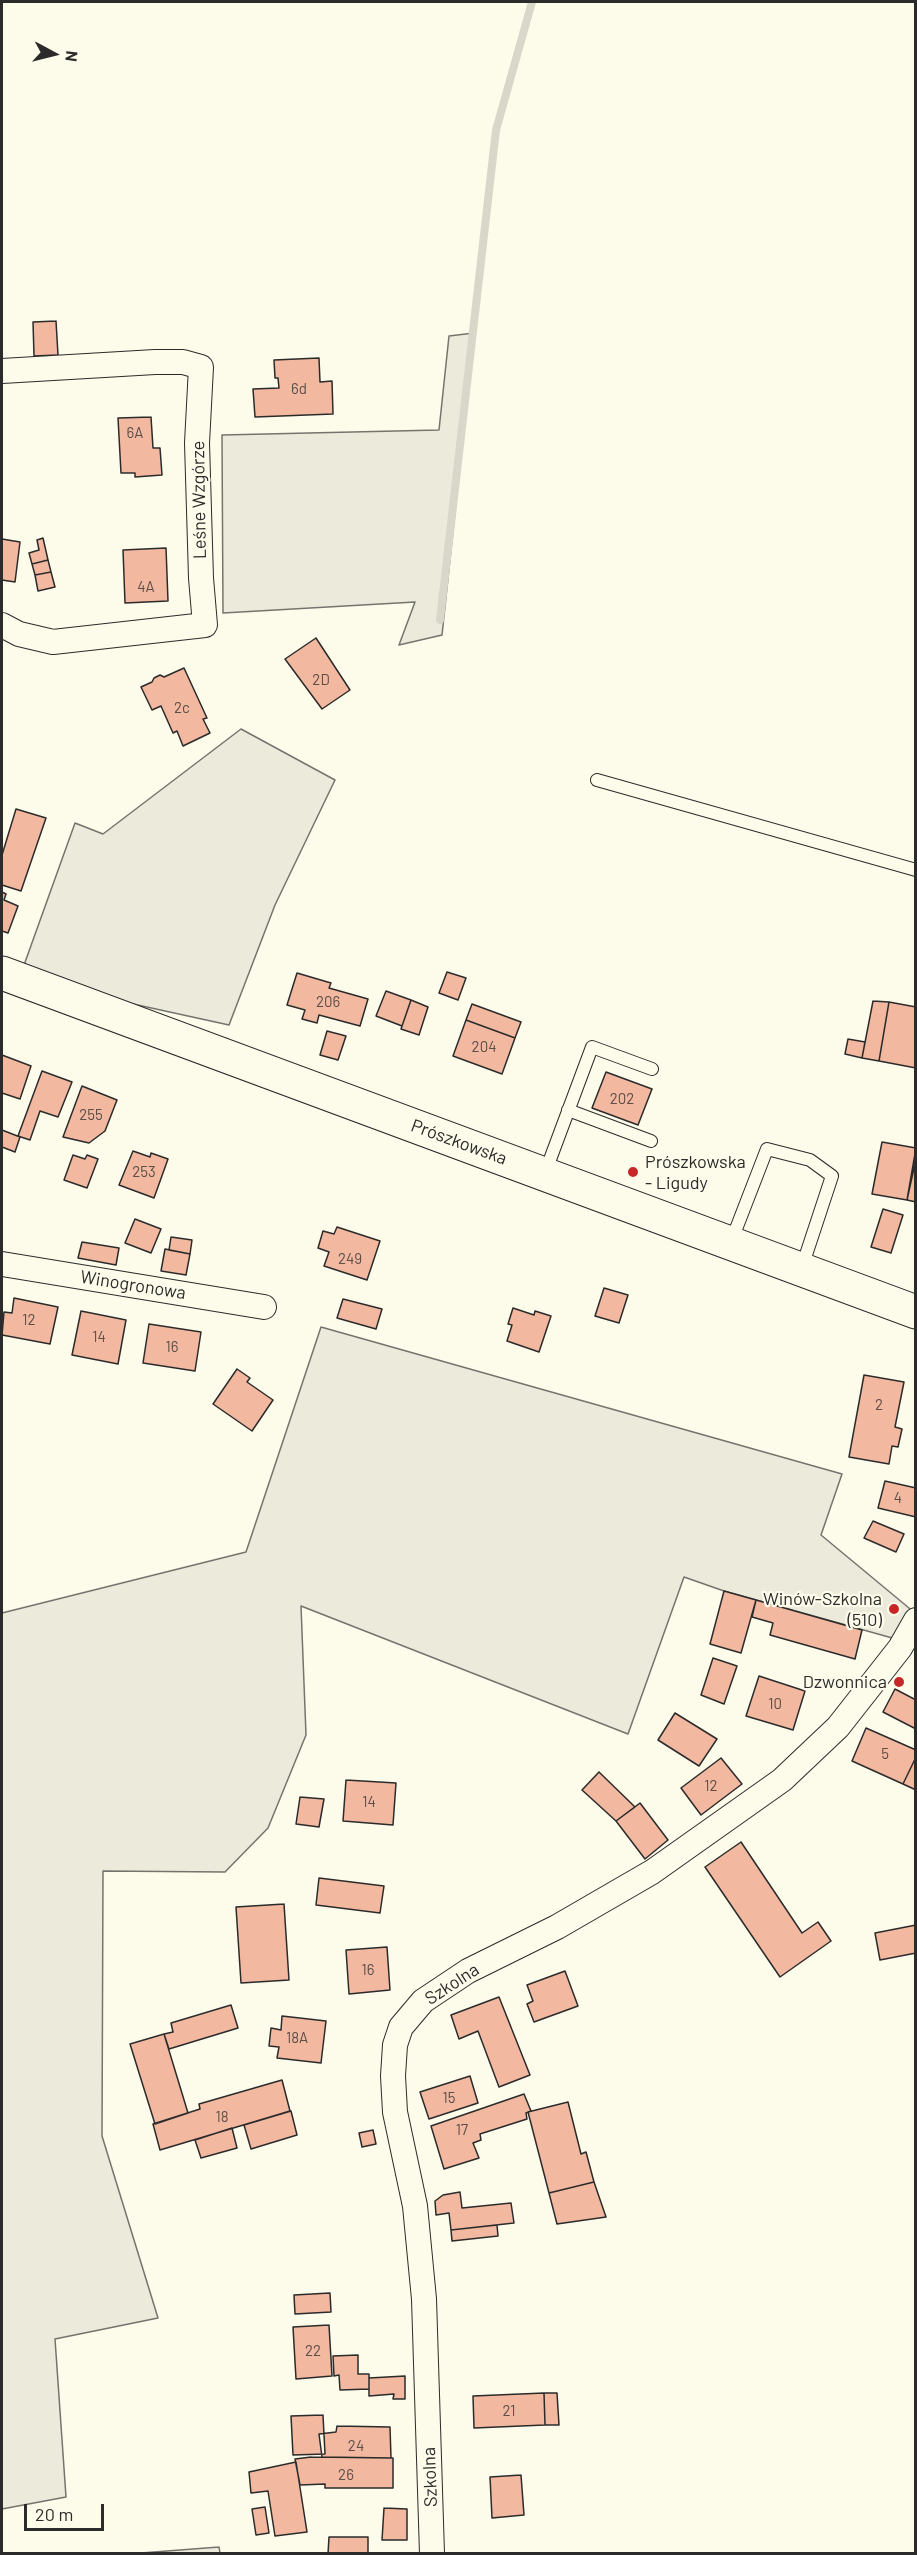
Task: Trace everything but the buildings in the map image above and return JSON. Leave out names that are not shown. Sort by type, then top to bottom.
[{"type":"main road","name":"Prószkowska","points":[[2,973],[915,1312]]},
{"type":"street","name":"Leśne Wzgórze","points":[[2,371],[155,362],[183,362],[201,368],[197,443],[201,578],[205,625],[52,642],[19,634],[2,625]]},
{"type":"street","name":"Winogronowa","points":[[2,1264],[264,1307]]},
{"type":"street","name":"Szkolna","points":[[432,2553],[424,2291],[415,2206],[395,2103],[395,2045],[401,2027],[423,2001],[468,1971],[557,1928],[652,1872],[782,1780],[838,1727],[900,1648],[915,1620]]},
{"type":"lane","points":[[597,780],[915,870]]},
{"type":"lane","points":[[544,1174],[592,1047],[652,1069]]},
{"type":"lane","points":[[568,1110],[651,1142]]},
{"type":"lane","points":[[730,1243],[767,1149],[810,1160],[832,1176],[801,1269]]},
{"type":"shaded area","points":[[474,333],[442,635],[399,645],[415,602],[223,613],[222,435],[439,430],[449,336]]},
{"type":"shaded area","points":[[241,729],[335,780],[275,905],[229,1025],[19,979],[75,823],[103,834]]},
{"type":"shaded area","points":[[321,1327],[842,1474],[821,1535],[915,1613],[903,1641],[724,1591],[684,1577],[628,1734],[301,1606],[306,1735],[268,1828],[225,1872],[103,1871],[102,2136],[158,2318],[55,2339],[66,2497],[2,2509],[2,1613],[246,1552]]},
{"type":"shaded area","points":[[219,2547],[220,2553],[141,2553]]},
{"type":"waterway","points":[[440,620],[496,130],[532,2]]},
{"type":"place","name":"Prószkowska - Ligudy","points":[[633,1172]]},
{"type":"place","name":"Winów-Szkolna (510)","points":[[894,1609]]},
{"type":"place","name":"Dzwonnica","points":[[899,1682]]}]
